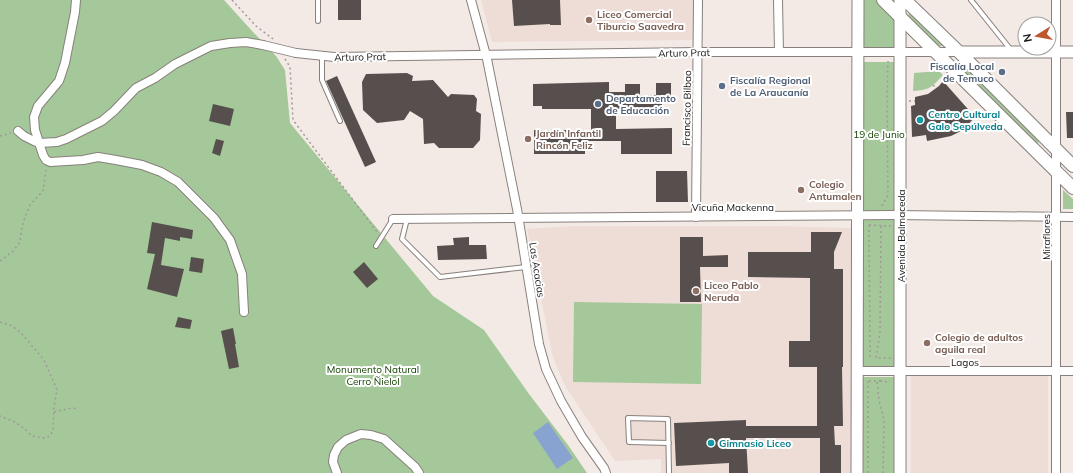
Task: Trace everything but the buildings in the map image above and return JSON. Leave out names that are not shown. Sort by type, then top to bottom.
[{"type":"main road","points":[[857,473],[858,0]]},
{"type":"main road","points":[[883,0],[1073,188]]},
{"type":"main road","name":"Avenida Balmaceda","points":[[900,0],[900,473]]},
{"type":"main road","points":[[905,0],[1073,166]]},
{"type":"main road","name":"Arturo Prat","points":[[959,52],[1017,52]]},
{"type":"main road","name":"Arturo Prat","points":[[1057,52],[1073,52]]},
{"type":"street","points":[[76,0],[65,63],[59,81],[38,106],[34,117],[35,130],[46,160],[50,162],[83,160],[98,157],[142,164],[161,172],[178,182],[214,218],[230,240],[242,274],[244,312]]},
{"type":"street","name":"Las Acacias","points":[[471,0],[486,55],[519,218],[539,344],[546,369],[561,401],[606,473]]},
{"type":"street","name":"Francisco Bilbao","points":[[696,217],[698,0]]},
{"type":"street","points":[[778,0],[779,52]]},
{"type":"street","name":"Miraflores","points":[[1056,0],[1056,16]]},
{"type":"street","name":"Arturo Prat","points":[[39,143],[61,141],[90,128],[102,121],[114,111],[136,88],[155,78],[175,64],[211,46],[230,43],[246,42],[322,57],[698,52],[959,52]]},
{"type":"street","name":"Miraflores","points":[[1055,56],[1056,473]]},
{"type":"street","points":[[18,131],[24,136],[39,143]]},
{"type":"street","name":"Vicuña Mackenna","points":[[394,219],[901,215],[1073,217]]},
{"type":"street","name":"Lagos","points":[[857,371],[1073,371]]},
{"type":"street","points":[[337,473],[333,462],[334,455],[338,447],[346,440],[361,434],[384,439],[415,467],[419,473]]},
{"type":"lane","points":[[318,0],[318,21]]},
{"type":"lane","points":[[971,0],[1012,52]]},
{"type":"lane","points":[[322,57],[322,80],[340,121]]},
{"type":"lane","points":[[376,246],[394,219]]},
{"type":"lane","points":[[407,219],[402,239],[440,277],[526,266]]},
{"type":"lane","points":[[669,442],[629,442],[628,418],[668,419],[669,442],[669,473]]},
{"type":"path","points":[[232,0],[256,26],[273,38],[276,44]]},
{"type":"path","points":[[283,56],[290,67],[293,120],[381,239]]},
{"type":"path","points":[[882,206],[888,195],[888,61]]},
{"type":"path","points":[[933,85],[936,88]]},
{"type":"path","points":[[0,261],[13,251],[20,242],[22,227],[30,205],[43,191],[46,160]]},
{"type":"path","points":[[869,225],[870,358],[879,358]]},
{"type":"path","points":[[876,358],[880,333],[881,226],[895,226]]},
{"type":"path","points":[[0,322],[12,326],[21,333],[44,360],[57,390],[54,406],[53,430],[50,436],[45,438],[32,436],[15,422],[0,416]]},
{"type":"path","points":[[868,381],[868,473]]},
{"type":"path","points":[[880,381],[877,381],[879,400],[884,420],[883,473]]},
{"type":"path","points":[[54,412],[72,408],[78,409]]},
{"type":"shaded area","name":"Liceo Comercial Tiburcio Saavedra","points":[[481,0],[693,0],[693,40],[492,42]]},
{"type":"shaded area","name":"Liceo Pablo Neruda","points":[[572,226],[776,226],[851,228],[852,473],[661,473],[661,459],[615,461],[565,386],[555,363],[527,229]]},
{"type":"shaded area","points":[[911,376],[1048,376],[1048,473],[911,473]]},
{"type":"green space","name":"Monumento Natural Cerro Ñielol","points":[[0,0],[224,0],[276,56],[285,70],[290,123],[433,296],[484,330],[587,473],[0,473]]},
{"type":"green space","points":[[861,0],[878,0],[896,17],[896,49],[861,48]]},
{"type":"green space","points":[[909,11],[946,46],[936,46],[908,18]]},
{"type":"green space","name":"19 de Junio","points":[[861,62],[896,62],[898,212],[860,213]]},
{"type":"green space","points":[[962,62],[1039,138],[1038,146],[953,63]]},
{"type":"green space","points":[[939,71],[943,75],[933,85],[927,89],[913,91],[914,73]]},
{"type":"green space","points":[[1063,190],[1073,199],[1073,209],[1063,209]]},
{"type":"green space","points":[[897,219],[897,368],[861,367],[862,220]]},
{"type":"green space","points":[[574,302],[702,304],[701,384],[573,382]]},
{"type":"green space","points":[[863,377],[896,377],[895,473],[863,473]]},
{"type":"water","points":[[548,422],[573,458],[557,469],[533,433]]},
{"type":"place","name":"Liceo Comercial Tiburcio Saavedra","points":[[589,20]]},
{"type":"place","name":"Fiscalía Local de Temuco","points":[[1002,72]]},
{"type":"place","name":"Fiscalía Regional de La Araucanía","points":[[722,86]]},
{"type":"place","name":"Departamento de Educación","points":[[598,104]]},
{"type":"place","name":"Centro Cultural Galo Sepúlveda","points":[[920,120]]},
{"type":"place","name":"Jardín Infantil Rincón Feliz","points":[[528,139]]},
{"type":"place","name":"Colegio Antumalen","points":[[801,190]]},
{"type":"place","name":"Liceo Pablo Neruda","points":[[696,291]]},
{"type":"place","name":"Colegio de adultos aguila real","points":[[927,343]]},
{"type":"place","name":"Gimnasio Liceo","points":[[711,443]]}]
